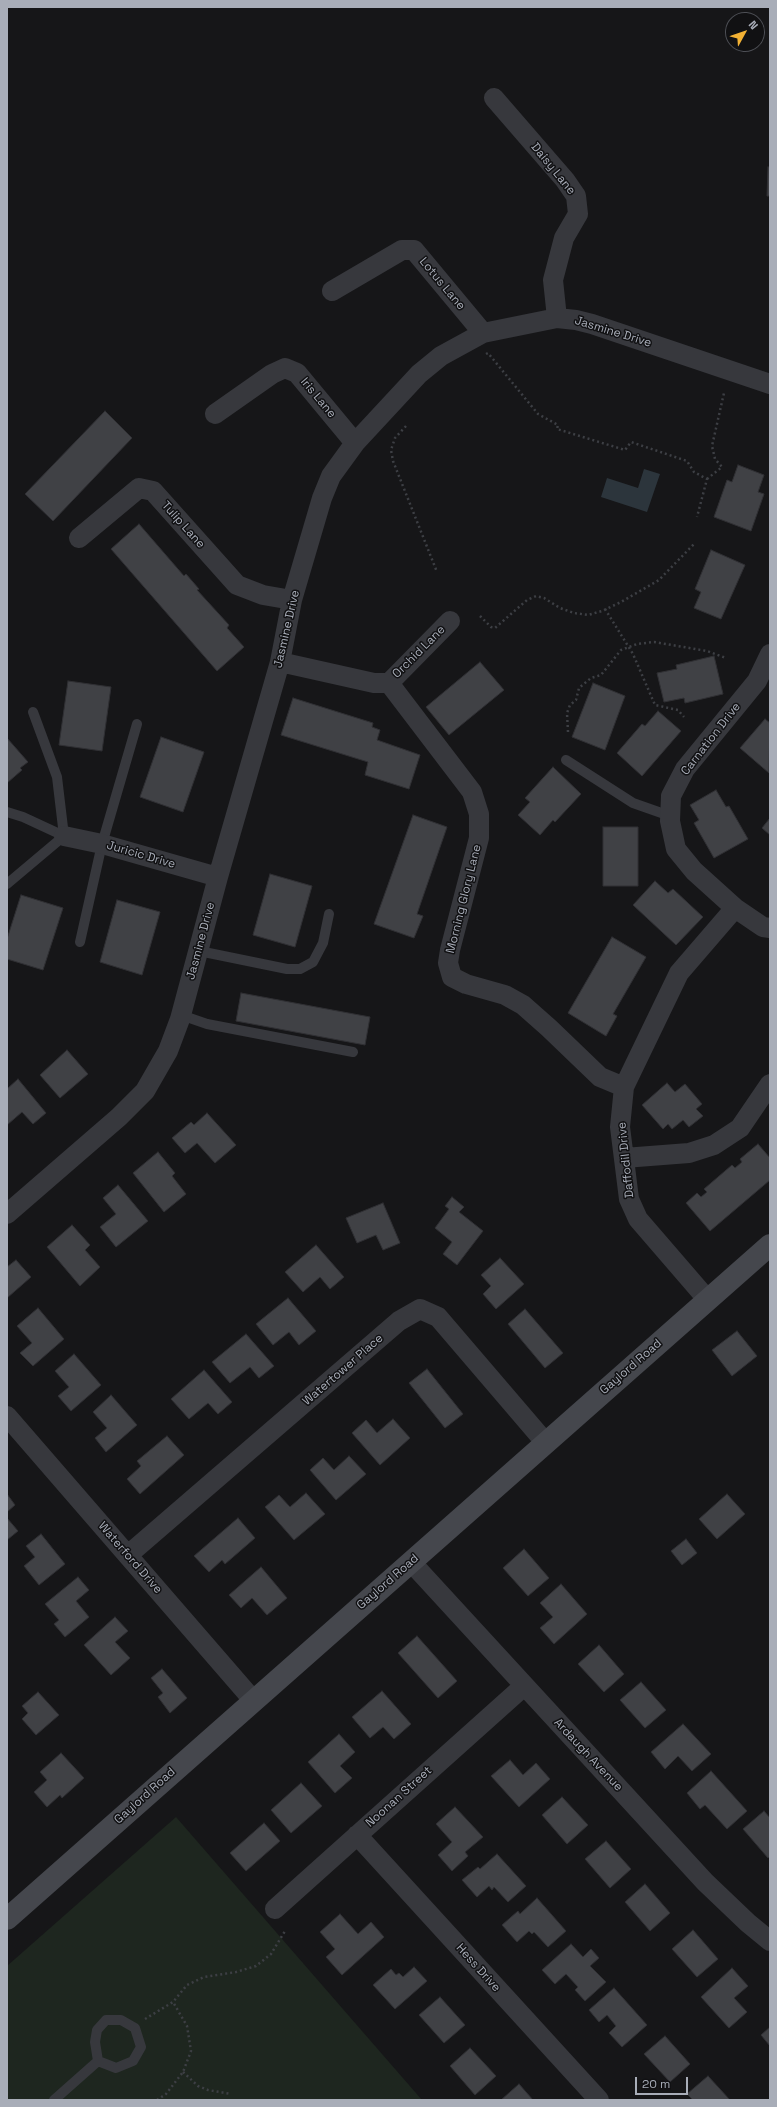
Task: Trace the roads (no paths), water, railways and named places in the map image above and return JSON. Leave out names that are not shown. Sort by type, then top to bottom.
[{"type":"street","name":"Daisy Lane","points":[[494,98],[565,180],[576,196],[578,214],[564,238],[552,280],[557,318]]},
{"type":"street","name":"Lotus Lane","points":[[332,291],[402,250],[414,250],[483,333]]},
{"type":"street","name":"Jasmine Drive","points":[[7,1214],[119,1117],[145,1091],[168,1051],[181,1015],[218,877],[280,662],[292,600],[322,498],[331,476],[355,443],[419,374],[440,356],[483,333],[557,318],[576,320],[592,324],[770,384]]},
{"type":"street","name":"Iris Lane","points":[[215,414],[272,374],[285,368],[297,373],[355,443]]},
{"type":"street","name":"Tulip Lane","points":[[79,538],[139,488],[153,491],[237,584],[263,595],[292,600]]},
{"type":"street","name":"Orchid Lane","points":[[389,683],[450,621]]},
{"type":"street","name":"Carnation Drive","points":[[770,654],[758,681],[685,769],[671,796],[670,816],[676,849],[694,871],[735,908],[764,927],[770,928]]},
{"type":"street","points":[[280,662],[374,683],[389,683]]},
{"type":"street","name":"Morning Glory Lane","points":[[389,683],[472,792],[479,814],[479,838],[450,950],[448,963],[452,977],[466,984],[505,995],[523,1005],[600,1077],[624,1087]]},
{"type":"street","name":"Juricic Drive","points":[[64,836],[102,844],[218,877]]},
{"type":"street","name":"Daffodil Drive","points":[[707,1299],[638,1219],[629,1199],[620,1127],[624,1087],[679,973],[735,908]]},
{"type":"street","points":[[624,1158],[689,1153],[714,1144],[740,1128],[770,1084]]},
{"type":"street","name":"Gaylord Road","points":[[7,1919],[253,1700],[770,1245]]},
{"type":"street","name":"Watertower Place","points":[[128,1555],[399,1321],[420,1309],[438,1317],[546,1442]]},
{"type":"street","name":"Waterford Drive","points":[[7,1416],[253,1700]]},
{"type":"street","name":"Ardaugh Avenue","points":[[411,1562],[705,1882],[748,1923],[770,1941]]},
{"type":"street","name":"Noonan Street","points":[[275,1909],[524,1686]]},
{"type":"street","name":"Hess Drive","points":[[357,1835],[599,2100]]},
{"type":"lane","points":[[33,712],[57,777],[64,836]]},
{"type":"lane","points":[[80,942],[102,844],[137,724]]},
{"type":"lane","points":[[566,760],[633,803],[670,816]]},
{"type":"lane","points":[[7,812],[23,817],[64,836]]},
{"type":"lane","points":[[7,884],[64,836]]},
{"type":"lane","points":[[199,951],[287,969],[300,969],[313,962],[320,949],[323,943],[329,914]]},
{"type":"lane","points":[[181,1015],[207,1024],[353,1052]]},
{"type":"lane","points":[[106,2020],[121,2020],[135,2028],[141,2047],[133,2061],[116,2068],[98,2061],[94,2042],[97,2030],[106,2020]]},
{"type":"lane","points":[[54,2100],[98,2061]]}]
